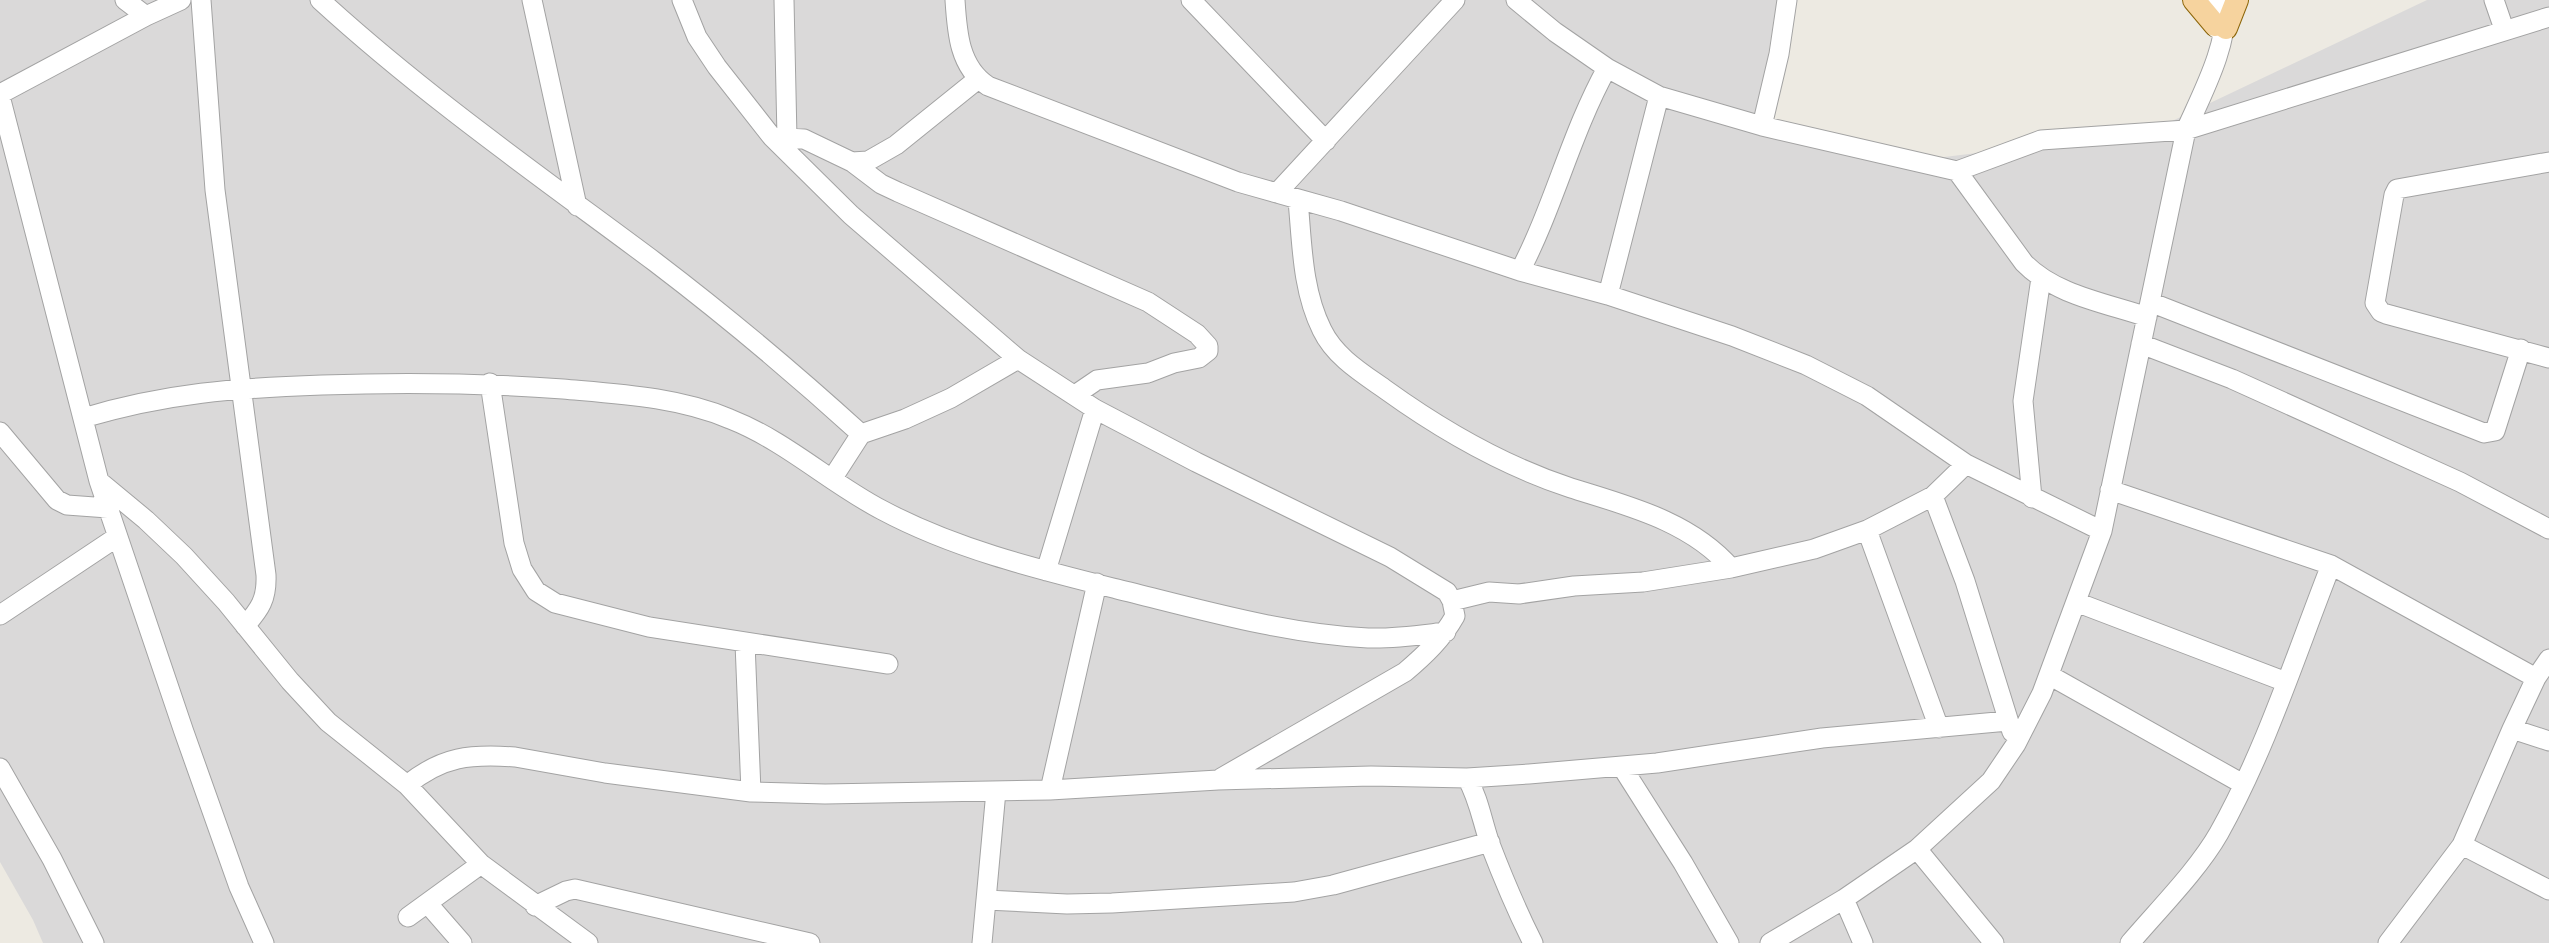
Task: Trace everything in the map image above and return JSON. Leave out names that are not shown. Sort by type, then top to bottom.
[{"type":"main road","points":[[2194,0],[2220,31],[2237,0]]},
{"type":"street","points":[[125,0],[146,16]]},
{"type":"street","points":[[181,0],[146,16],[0,95],[99,481],[117,537],[239,887],[264,943]]},
{"type":"street","points":[[201,0],[215,190],[242,388],[267,591],[255,614],[245,626]]},
{"type":"street","points":[[320,0],[350,28],[448,107],[577,206],[668,273],[808,387],[861,434]]},
{"type":"street","points":[[532,0],[577,206]]},
{"type":"street","points":[[682,0],[697,37],[709,55],[780,137],[851,215],[1018,359],[1095,409],[1196,462],[1390,557],[1446,592],[1452,601],[1455,616],[1446,632],[1424,656],[1380,688],[1218,780]]},
{"type":"street","points":[[780,137],[784,0]]},
{"type":"street","points":[[955,0],[961,46],[966,64],[978,79],[988,86],[1238,182],[1341,211],[1520,271],[1608,295],[1732,336],[1806,366],[1867,396],[1966,464],[2032,498],[2102,531]]},
{"type":"street","points":[[1191,0],[1326,141]]},
{"type":"street","points":[[1277,193],[1455,0]]},
{"type":"street","points":[[1516,0],[1555,32],[1607,68],[1659,96],[1762,126],[1957,171],[2041,140],[2186,130],[2504,29],[2549,17]]},
{"type":"street","points":[[1762,126],[1779,54],[1787,0]]},
{"type":"street","points":[[2210,0],[2220,31]]},
{"type":"street","points":[[1770,943],[1844,899],[1917,850],[1991,781],[2016,744],[2048,676],[2102,531],[2186,130],[2204,90],[2220,31],[2225,0]]},
{"type":"street","points":[[2494,0],[2504,29]]},
{"type":"street","points":[[1520,271],[1533,247],[1590,98],[1607,68]]},
{"type":"street","points":[[852,162],[868,161],[883,154],[978,79]]},
{"type":"street","points":[[1608,295],[1659,96]]},
{"type":"street","points":[[780,137],[804,140],[818,144],[852,162],[881,184],[1148,302],[1197,334],[1208,346],[1208,351],[1199,358],[1135,375],[1107,377],[1087,385],[1075,395]]},
{"type":"street","points":[[2549,162],[2396,189],[2375,303],[2381,312],[2386,314],[2521,349],[2549,358]]},
{"type":"street","points":[[1957,171],[2024,263],[2041,278],[2052,285],[2149,309],[2484,433],[2494,431],[2521,349]]},
{"type":"street","points":[[1298,200],[1304,264],[1311,303],[1322,330],[1354,368],[1447,431],[1504,462],[1554,482],[1662,519],[1700,540],[1720,555],[1732,568]]},
{"type":"street","points":[[2032,498],[2023,401],[2041,278]]},
{"type":"street","points":[[2141,344],[2232,379],[2460,482],[2549,529]]},
{"type":"street","points":[[832,478],[861,434],[905,419],[951,398],[1018,359]]},
{"type":"street","points":[[83,418],[150,400],[190,393],[242,388],[382,382],[490,383],[644,397],[688,405],[730,419],[788,448],[879,509],[922,530],[976,550],[1046,571],[1199,609],[1338,635],[1391,638],[1446,632]]},
{"type":"street","points":[[490,383],[514,543],[522,569],[536,590],[555,603],[585,612],[649,627],[888,664]]},
{"type":"street","points":[[1046,571],[1095,409]]},
{"type":"street","points":[[0,432],[57,500],[67,505],[108,508]]},
{"type":"street","points":[[1452,601],[1489,592],[1519,594],[1574,586],[1643,582],[1732,568],[1814,549],[1867,530],[1933,496],[1966,464]]},
{"type":"street","points":[[99,481],[146,520],[184,556],[245,626],[290,681],[328,722],[406,785],[481,864],[588,943]]},
{"type":"street","points":[[2110,490],[2331,565],[2536,678]]},
{"type":"street","points":[[1933,496],[1965,581],[2016,744]]},
{"type":"street","points":[[1867,530],[1939,728]]},
{"type":"street","points":[[0,615],[117,537]]},
{"type":"street","points":[[2130,943],[2200,861],[2215,839],[2243,784],[2286,682],[2331,565]]},
{"type":"street","points":[[1050,790],[1096,584]]},
{"type":"street","points":[[2076,602],[2286,682]]},
{"type":"street","points":[[745,643],[751,792]]},
{"type":"street","points":[[2388,943],[2462,845],[2512,729],[2536,678],[2549,659]]},
{"type":"street","points":[[2048,676],[2243,784]]},
{"type":"street","points":[[406,785],[425,771],[459,757],[489,756],[515,757],[605,773],[751,792],[825,794],[1050,790],[1218,780],[1356,777],[1467,778],[1622,767],[1822,738],[2008,721]]},
{"type":"street","points":[[2512,729],[2549,741]]},
{"type":"street","points":[[1622,767],[1683,864],[1729,943]]},
{"type":"street","points":[[0,768],[52,859],[94,943]]},
{"type":"street","points":[[1467,778],[1477,794],[1490,842],[1516,908],[1532,943]]},
{"type":"street","points":[[982,943],[996,791]]},
{"type":"street","points":[[986,900],[1067,904],[1112,903],[1294,892],[1333,885],[1490,842]]},
{"type":"street","points":[[2462,845],[2549,890]]},
{"type":"street","points":[[1917,850],[1994,943]]},
{"type":"street","points":[[408,917],[428,904],[481,864]]},
{"type":"street","points":[[536,906],[566,891],[575,889],[810,943]]},
{"type":"street","points":[[1844,899],[1863,943]]},
{"type":"street","points":[[428,904],[462,943]]},
{"type":"shaded area","points":[[0,0],[1777,0],[1756,131],[1928,159],[2149,132],[2427,0],[2549,0],[2549,943],[43,943],[33,920],[0,862]]}]
